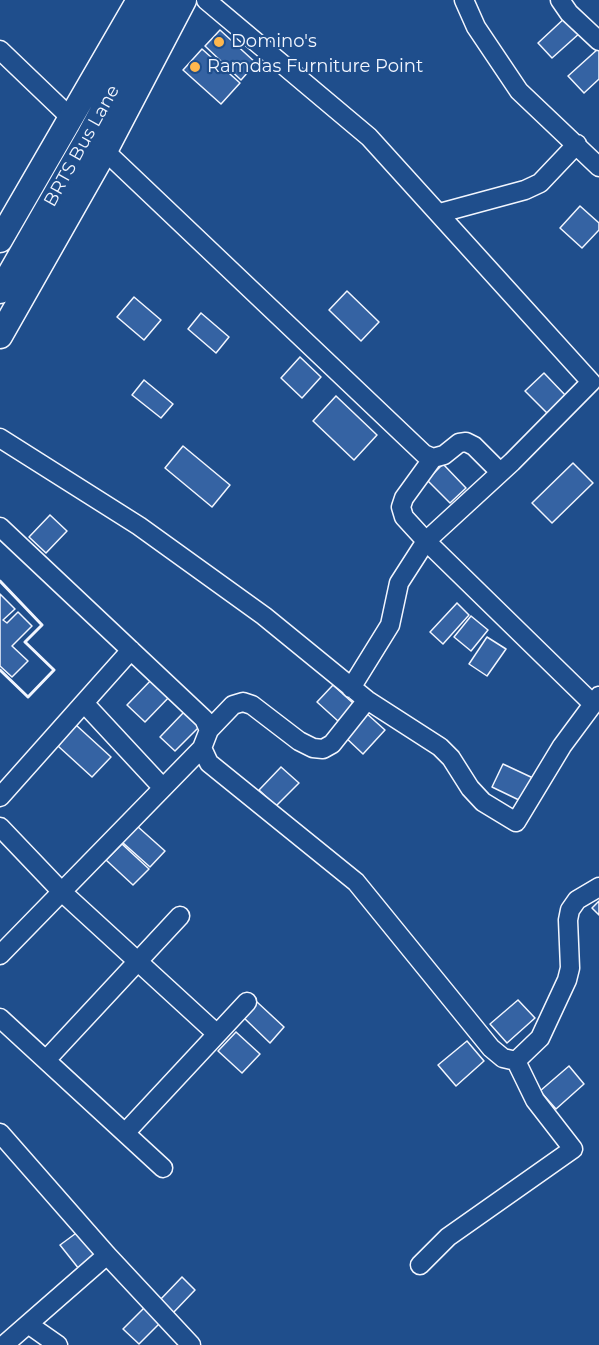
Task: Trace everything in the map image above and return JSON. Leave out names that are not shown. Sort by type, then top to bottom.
[{"type":"main road","points":[[0,240],[139,0]]},
{"type":"main road","name":"BRTS Bus Lane","points":[[0,291],[89,136],[162,0]]},
{"type":"main road","points":[[0,336],[105,151],[184,0]]},
{"type":"street","points":[[206,0],[355,123],[596,382],[426,541],[399,583],[390,625],[351,687]]},
{"type":"street","points":[[464,0],[476,27],[519,91],[599,167]]},
{"type":"street","points":[[560,0],[599,40]]},
{"type":"street","points":[[0,50],[72,119]]},
{"type":"street","points":[[440,213],[525,190],[540,183],[577,144]]},
{"type":"street","points":[[105,151],[424,454],[433,458],[444,455],[459,443],[466,442],[474,446],[500,472]]},
{"type":"street","points":[[0,438],[139,526],[264,616],[367,700],[440,747],[451,758],[470,788],[483,802],[516,822],[562,746],[596,700],[426,541],[404,517],[401,507],[433,458]]},
{"type":"street","points":[[0,527],[204,719],[209,730]]},
{"type":"street","points":[[0,796],[131,650]]},
{"type":"street","points":[[0,955],[202,748],[209,730],[233,705],[243,702],[252,705],[298,741],[313,748],[323,749],[332,744],[367,700]]},
{"type":"street","points":[[84,703],[163,788]]},
{"type":"street","points":[[202,748],[209,763],[356,882],[491,1048],[504,1058],[516,1061],[535,1100],[573,1149],[448,1238],[420,1265]]},
{"type":"street","points":[[0,827],[62,892],[217,1034]]},
{"type":"street","points":[[516,1061],[540,1038],[567,980],[570,968],[568,920],[570,910],[578,900],[599,887]]},
{"type":"street","points":[[46,1060],[180,916]]},
{"type":"street","points":[[125,1133],[247,1002]]},
{"type":"street","points":[[0,1018],[163,1168]]},
{"type":"street","points":[[0,1133],[107,1255],[191,1345]]},
{"type":"street","points":[[4,1345],[107,1255]]},
{"type":"street","points":[[28,1324],[58,1345]]},
{"type":"building","points":[[567,16],[581,32],[552,58],[538,43]]},
{"type":"building","points":[[220,30],[256,63],[241,80],[205,46]]},
{"type":"building","points":[[599,48],[599,79],[584,93],[568,76]]},
{"type":"building","points":[[202,49],[240,83],[221,104],[183,70]]},
{"type":"building","points":[[580,206],[599,223],[599,230],[582,248],[560,228]]},
{"type":"building","points":[[347,291],[379,322],[361,341],[329,310]]},
{"type":"building","points":[[134,297],[161,320],[144,340],[117,317]]},
{"type":"building","points":[[201,313],[229,337],[216,353],[188,329]]},
{"type":"building","points":[[300,357],[321,377],[302,398],[281,378]]},
{"type":"building","points":[[544,373],[566,396],[548,414],[525,391]]},
{"type":"building","points":[[144,380],[173,404],[161,418],[132,395]]},
{"type":"building","points":[[336,396],[377,435],[354,460],[313,421]]},
{"type":"building","points":[[183,446],[230,485],[212,507],[165,468]]},
{"type":"building","points":[[573,463],[593,483],[552,523],[532,503]]},
{"type":"building","points":[[443,464],[466,488],[450,503],[427,480]]},
{"type":"building","points":[[50,515],[67,531],[46,553],[29,537]]},
{"type":"building","points":[[0,594],[15,609],[3,620],[7,623],[18,612],[32,626],[12,646],[28,661],[12,677],[0,666]]},
{"type":"building","points":[[457,603],[469,615],[443,644],[430,632]]},
{"type":"building","points":[[471,616],[488,630],[471,651],[454,637]]},
{"type":"building","points":[[487,637],[506,649],[487,676],[469,664]]},
{"type":"building","points":[[154,677],[172,694],[145,722],[127,705]]},
{"type":"building","points":[[333,685],[354,704],[338,721],[317,702]]},
{"type":"building","points":[[184,712],[199,727],[175,751],[160,737]]},
{"type":"building","points":[[366,713],[385,730],[363,754],[344,736]]},
{"type":"building","points":[[76,725],[111,757],[92,777],[58,746]]},
{"type":"building","points":[[503,764],[533,778],[521,801],[492,787]]},
{"type":"building","points":[[281,767],[299,783],[276,806],[259,790]]},
{"type":"building","points":[[137,826],[165,851],[150,867],[122,842]]},
{"type":"building","points":[[122,844],[149,869],[133,885],[106,860]]},
{"type":"building","points":[[599,901],[599,915],[592,908]]},
{"type":"building","points":[[518,1000],[535,1018],[507,1043],[490,1024]]},
{"type":"building","points":[[257,1002],[284,1027],[270,1043],[243,1017]]},
{"type":"building","points":[[236,1032],[260,1054],[242,1073],[218,1051]]},
{"type":"building","points":[[467,1041],[484,1061],[456,1086],[438,1065]]},
{"type":"building","points":[[569,1066],[584,1084],[556,1109],[540,1091]]},
{"type":"building","points":[[79,1231],[97,1255],[79,1269],[60,1245]]},
{"type":"building","points":[[182,1277],[195,1290],[172,1314],[159,1301]]},
{"type":"building","points":[[145,1307],[161,1322],[139,1344],[123,1329]]},
{"type":"wall","points":[[0,581],[42,625],[25,642],[54,670],[28,697],[0,670]]},
{"type":"place","name":"Domino's","points":[[219,42]]},
{"type":"place","name":"Ramdas Furniture Point","points":[[195,67]]}]
